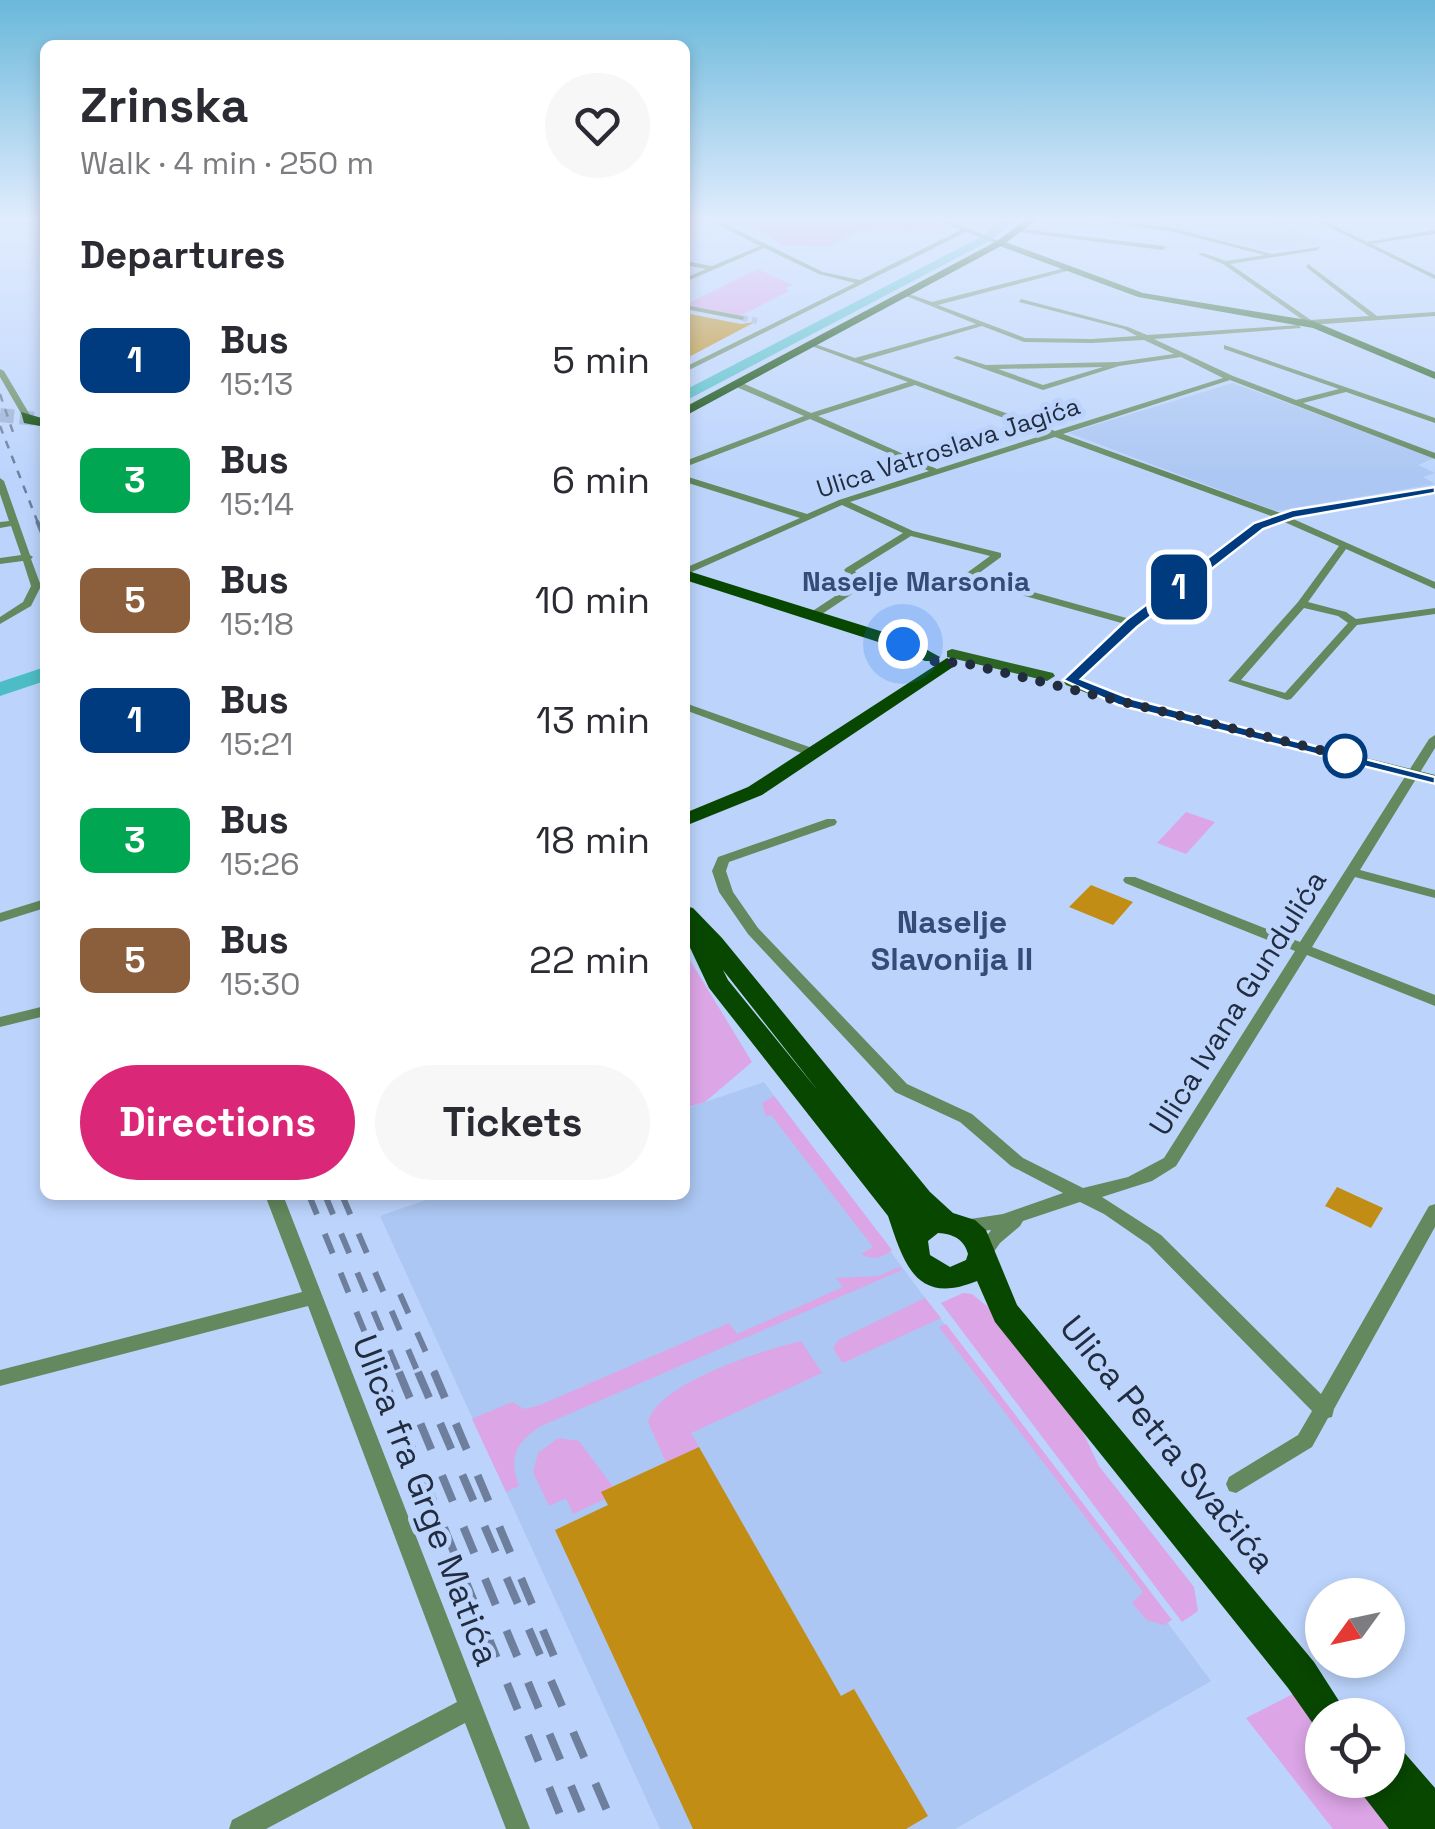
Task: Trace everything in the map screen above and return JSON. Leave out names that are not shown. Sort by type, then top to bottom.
[{"type":"main road","points":[[690,409],[885,304]]},
{"type":"main road","points":[[1190,304],[1303,322],[1435,376]]},
{"type":"main road","points":[[690,575],[903,644],[940,660],[1059,681],[1124,702],[1435,780]]},
{"type":"main road","points":[[690,818],[755,791],[940,660]]},
{"type":"main road","points":[[690,918],[920,1200],[977,1238],[982,1257],[970,1274],[951,1279],[920,1267],[913,1258],[900,1212],[717,983],[690,923]]},
{"type":"main road","points":[[911,1242],[923,1226],[953,1224]]},
{"type":"main road","name":"Ulica Petra Svačića","points":[[982,1257],[1006,1313]]},
{"type":"main road","name":"Ulica Petra Svačića","points":[[951,1279],[978,1291],[1006,1313],[1317,1698]]},
{"type":"main road","name":"Ulica Petra Svačića","points":[[1301,1675],[1325,1698]]},
{"type":"main road","points":[[1405,1784],[1435,1818]]},
{"type":"main road","points":[[1390,1798],[1414,1829]]},
{"type":"street","points":[[690,368],[816,304]]},
{"type":"street","points":[[934,304],[1024,340],[1147,337],[1435,314]]},
{"type":"street","points":[[1033,304],[1147,337],[1230,378],[1435,456]]},
{"type":"street","points":[[1280,304],[1303,322]]},
{"type":"street","points":[[1358,304],[1374,317]]},
{"type":"street","points":[[690,308],[742,318]]},
{"type":"street","points":[[758,321],[778,324]]},
{"type":"street","points":[[855,360],[983,324]]},
{"type":"street","points":[[810,344],[1282,517],[1435,586]]},
{"type":"street","points":[[1227,347],[1435,421]]},
{"type":"street","points":[[986,367],[1118,364],[1182,355]]},
{"type":"street","points":[[957,358],[1043,388],[1118,364]]},
{"type":"street","points":[[0,371],[39,418]]},
{"type":"street","name":"Ulica Vatroslava Jagića","points":[[690,571],[842,502],[1230,378]]},
{"type":"street","points":[[690,462],[811,416],[918,382]]},
{"type":"street","points":[[737,384],[933,470]]},
{"type":"street","points":[[1294,403],[1346,389]]},
{"type":"street","points":[[0,481],[36,586],[34,596],[0,621]]},
{"type":"street","points":[[690,481],[804,516]]},
{"type":"street","points":[[1059,681],[1089,663],[1132,624],[1258,526],[1282,517],[1435,490]]},
{"type":"street","points":[[842,502],[910,532],[998,555],[967,576],[1132,624]]},
{"type":"street","points":[[0,525],[16,523]]},
{"type":"street","points":[[812,616],[861,584],[849,570],[910,532]]},
{"type":"street","points":[[1344,545],[1302,604],[1234,682],[1287,697],[1354,622],[1435,611]]},
{"type":"street","points":[[0,561],[28,556]]},
{"type":"street","points":[[1302,604],[1342,614],[1354,622]]},
{"type":"street","points":[[690,708],[811,752]]},
{"type":"street","name":"Ulica Ivana Gundulića","points":[[953,1224],[988,1225],[1143,1180],[1183,1148],[1435,739]]},
{"type":"street","points":[[831,822],[723,860],[719,871],[726,892],[776,957],[900,1088],[966,1118],[1017,1162],[1085,1195],[1156,1240],[1326,1411]]},
{"type":"street","points":[[1353,872],[1401,888],[1435,894]]},
{"type":"street","points":[[1130,880],[1435,1001]]},
{"type":"street","points":[[0,918],[40,905]]},
{"type":"street","points":[[0,1022],[40,1013]]},
{"type":"street","name":"Ulica fra Grge Matića","points":[[276,1200],[518,1829]]},
{"type":"street","points":[[1236,1484],[1306,1441],[1435,1211]]},
{"type":"street","points":[[982,1257],[999,1232],[1023,1215]]},
{"type":"street","points":[[0,1378],[314,1297]]},
{"type":"street","points":[[241,1829],[471,1707]]},
{"type":"shaded area","points":[[690,304],[763,304],[740,316],[690,306]]},
{"type":"shaded area","points":[[1233,383],[1434,458],[1418,465],[1435,473],[1423,477],[1435,484],[1276,511],[1069,433]]},
{"type":"shaded area","points":[[1186,812],[1215,822],[1186,854],[1157,843]]},
{"type":"shaded area","points":[[690,960],[752,1062],[705,1102],[690,1106]]},
{"type":"shaded area","points":[[764,1082],[1211,1681],[955,1829],[660,1829],[380,1216],[426,1200],[690,1200],[690,1107]]},
{"type":"shaded area","points":[[774,1096],[892,1250],[888,1253],[877,1258],[861,1254],[873,1247],[771,1115],[766,1116],[762,1103]]},
{"type":"shaded area","points":[[899,1267],[902,1270],[541,1426],[520,1444],[514,1467],[519,1486],[506,1492],[472,1419],[512,1402],[524,1409],[540,1405],[729,1323],[737,1334],[843,1287],[836,1278],[879,1276]]},
{"type":"shaded area","points":[[963,1293],[972,1294],[988,1307],[1079,1424],[1099,1466],[1194,1587],[1198,1611],[1182,1622],[941,1303]]},
{"type":"shaded area","points":[[925,1298],[941,1318],[843,1363],[833,1349],[838,1340]]},
{"type":"shaded area","points":[[946,1324],[1172,1620],[1164,1625],[1147,1620],[1132,1603],[1143,1592],[939,1327]]},
{"type":"shaded area","points":[[801,1341],[822,1373],[691,1433],[699,1447],[666,1462],[648,1422],[671,1394],[714,1370]]},
{"type":"shaded area","points":[[558,1438],[579,1441],[613,1487],[602,1492],[605,1499],[573,1514],[566,1498],[549,1506],[533,1472],[538,1453]]},
{"type":"shaded area","points":[[1293,1694],[1305,1706],[1305,1793],[1246,1718]]},
{"type":"shaded area","points":[[1309,1798],[1380,1798],[1404,1829],[1333,1829]]},
{"type":"building","points":[[690,314],[741,324],[755,322],[690,356]]},
{"type":"building","points":[[1091,885],[1133,902],[1113,925],[1069,907]]},
{"type":"building","points":[[1337,1187],[1383,1208],[1371,1228],[1325,1206]]},
{"type":"building","points":[[699,1447],[841,1696],[854,1689],[928,1816],[906,1829],[693,1829],[555,1530],[608,1505],[601,1492]]},
{"type":"waterway","points":[[690,393],[860,304]]},
{"type":"waterway","points":[[0,689],[40,676]]},
{"type":"tunnel","points":[[742,318],[757,321]]},
{"type":"tunnel","points":[[0,415],[36,419]]},
{"type":"railway","points":[[0,394],[15,438]]},
{"type":"railway","points":[[0,426],[38,523]]},
{"type":"railway","points":[[37,521],[40,528]]},
{"type":"railway","points":[[311,1200],[382,1375]]},
{"type":"railway","points":[[327,1200],[400,1375]]},
{"type":"railway","points":[[344,1200],[419,1375]]},
{"type":"railway","points":[[400,1294],[436,1375]]},
{"type":"railway","points":[[381,1372],[566,1829]]},
{"type":"railway","points":[[399,1372],[589,1829]]},
{"type":"railway","points":[[418,1372],[615,1829]]},
{"type":"railway","points":[[434,1372],[564,1680]]},
{"type":"bus line","name":"1","points":[[1435,491],[1292,514],[1258,526],[1132,624],[1071,680],[1078,687],[1124,702],[1435,780]]},
{"type":"district","name":"Naselje Marsonia","points":[[916,581]]},
{"type":"district","name":"Naselje Slavonija II","points":[[952,940]]},
{"type":"route","points":[[903,644],[936,662],[964,663],[1053,688],[1345,756]]}]
